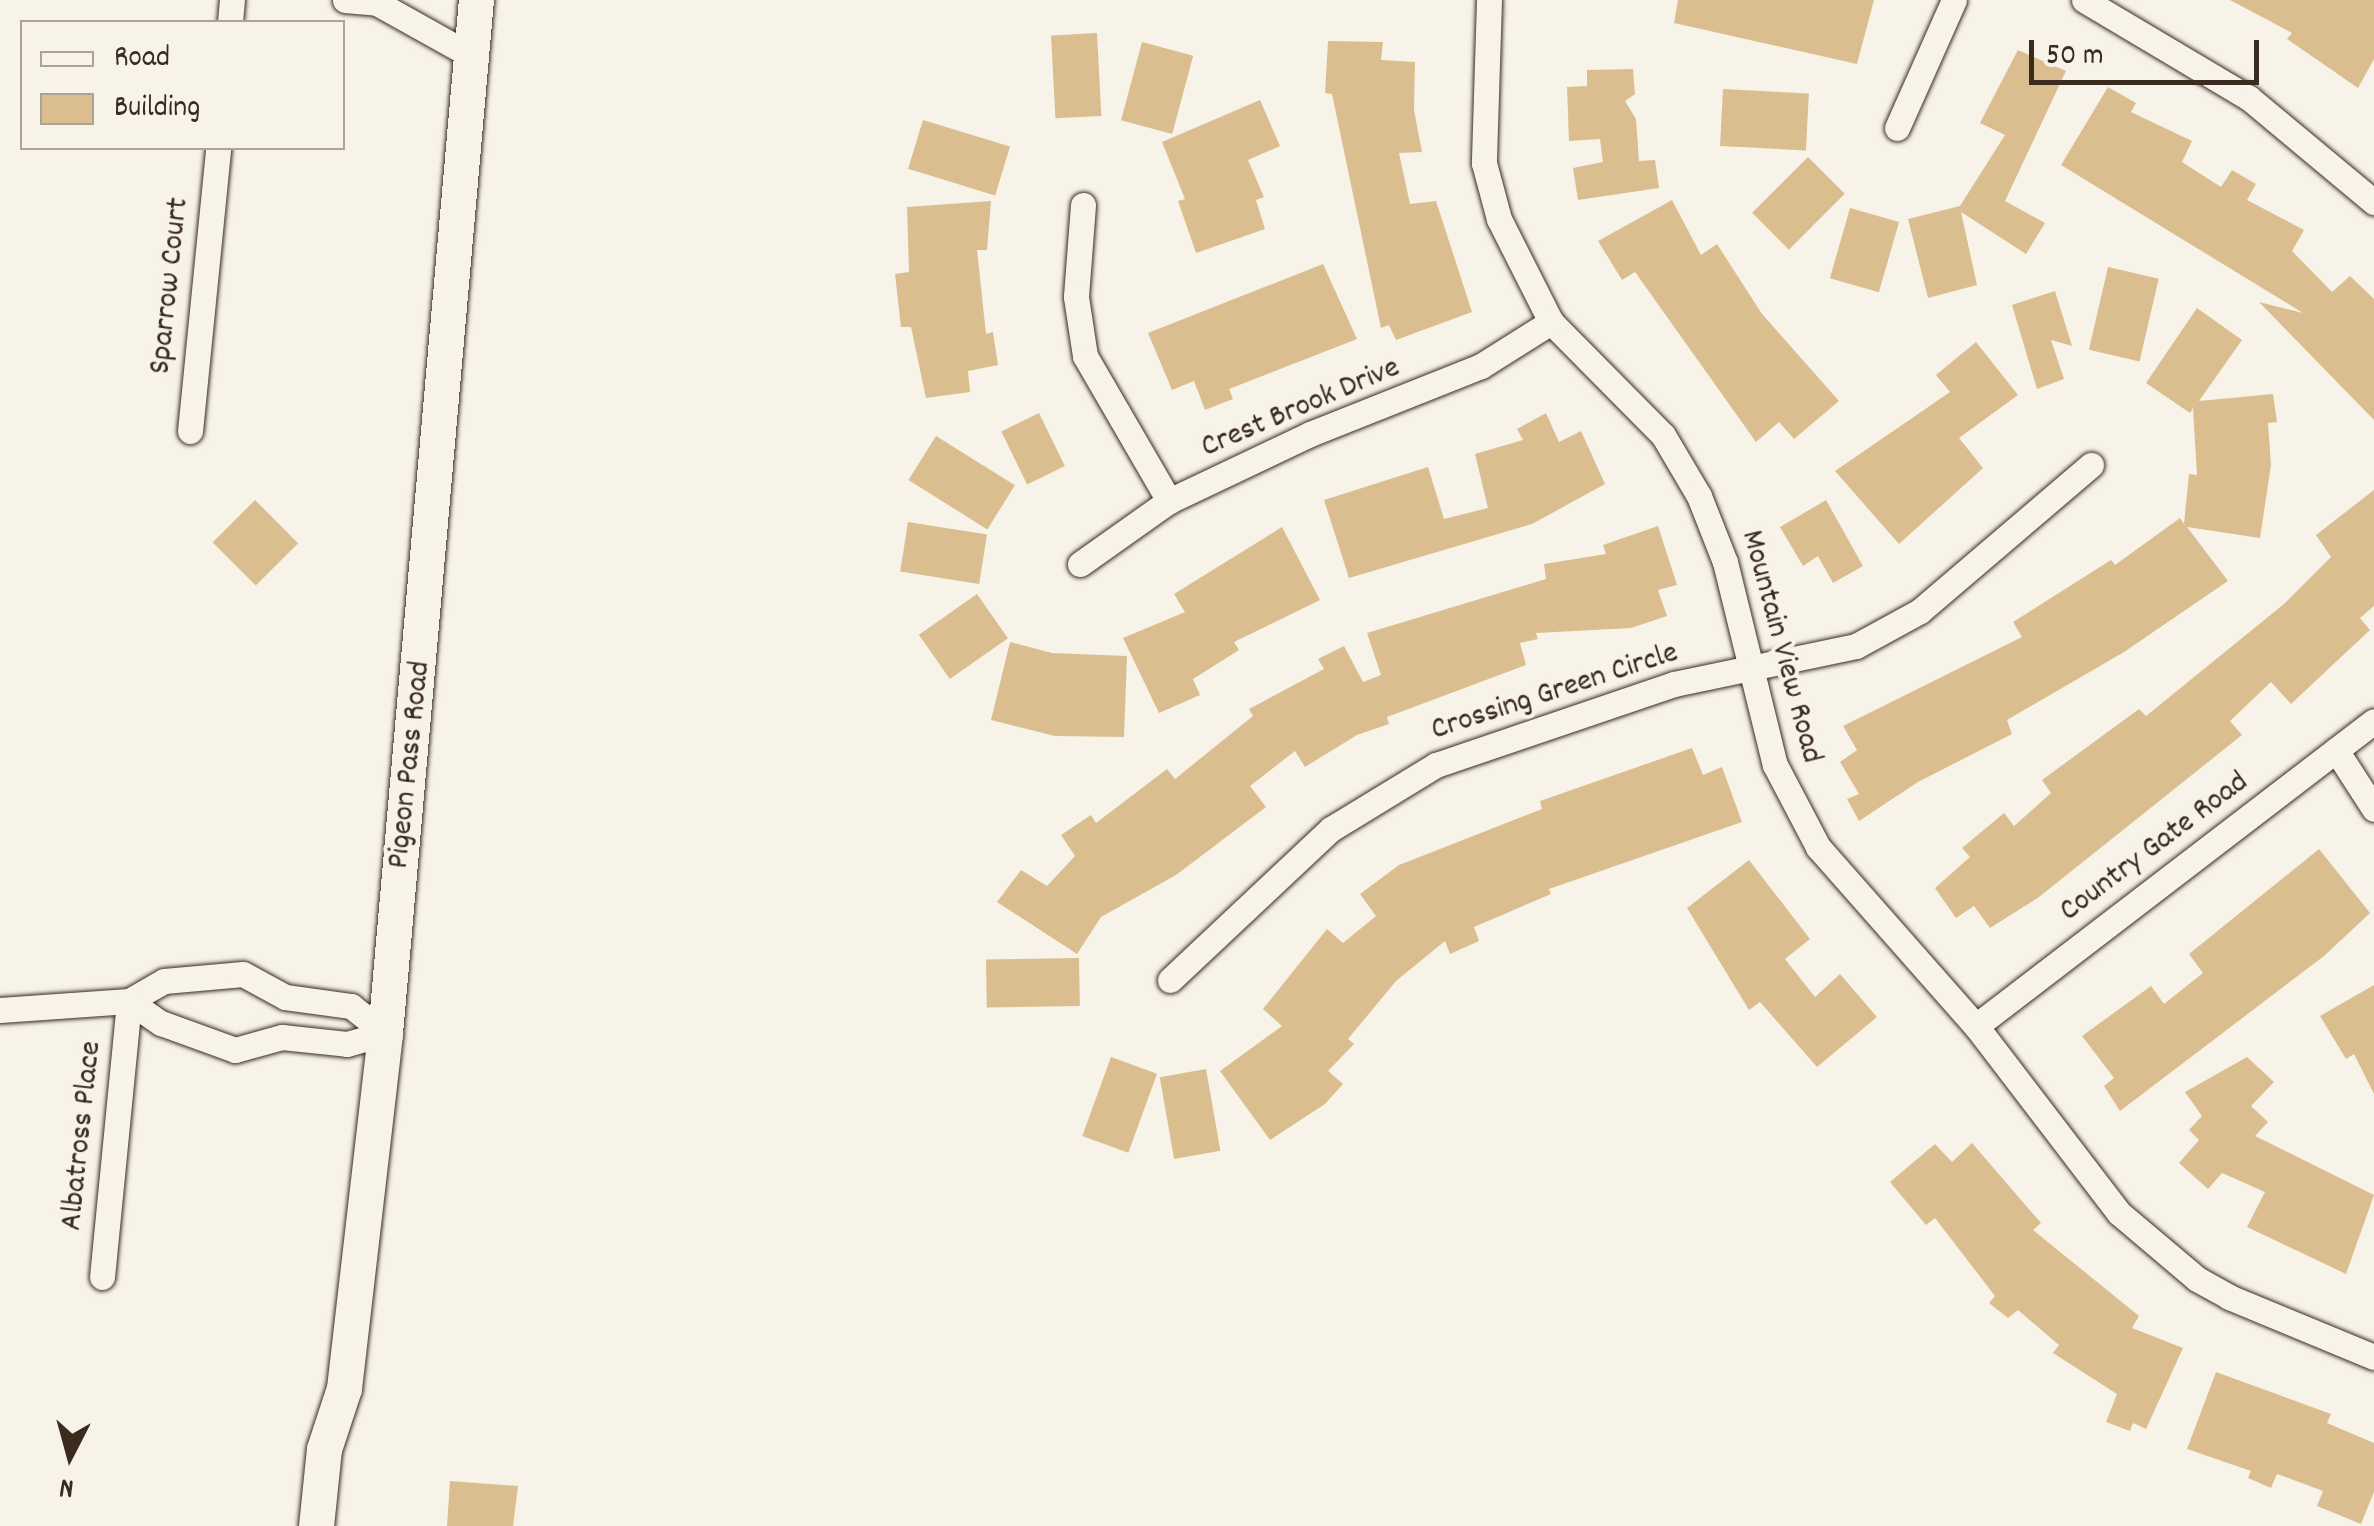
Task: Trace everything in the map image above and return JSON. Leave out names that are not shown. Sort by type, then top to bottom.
[{"type":"main road","name":"Pigeon Pass Road","points":[[316,1526],[324,1449],[344,1388],[385,1033],[476,0]]},
{"type":"street","points":[[345,0],[377,3],[472,56]]},
{"type":"street","name":"Mountain View Road","points":[[1488,0],[1484,163],[1499,219],[1551,322],[1632,400],[1683,464],[1714,527],[1775,765],[1818,847],[1976,1026],[2069,1154],[2158,1247],[2229,1297],[2374,1357]]},
{"type":"street","points":[[1897,128],[1954,0]]},
{"type":"street","points":[[2084,0],[2249,98],[2374,202]]},
{"type":"street","name":"Sparrow Court","points":[[190,431],[218,150]]},
{"type":"street","points":[[1083,205],[1076,297],[1085,356],[1170,502]]},
{"type":"street","name":"Crest Brook Drive","points":[[1080,564],[1170,502],[1310,434],[1481,366],[1551,322]]},
{"type":"street","name":"Crossing Green Circle","points":[[1170,980],[1331,829],[1436,766],[1606,704],[1748,670],[1809,660],[1890,630],[1958,581],[2091,465]]},
{"type":"street","name":"Country Gate Road","points":[[1976,1026],[2374,720]]},
{"type":"street","points":[[2336,750],[2374,809]]},
{"type":"street","points":[[0,1010],[128,1001],[164,982],[243,974],[286,997],[351,1006],[385,1033]]},
{"type":"street","points":[[128,1001],[161,1023],[236,1050],[282,1038],[347,1044],[385,1033]]},
{"type":"street","name":"Albatross Place","points":[[102,1277],[128,1001]]},
{"type":"building","points":[[1678,0],[1874,0],[1857,64],[1674,23]]},
{"type":"building","points":[[2230,0],[2374,0],[2374,59],[2358,88],[2287,39],[2292,33]]},
{"type":"building","points":[[1097,33],[1101,116],[1055,118],[1051,35]]},
{"type":"building","points":[[1328,41],[1383,42],[1381,60],[1415,62],[1414,110],[1422,152],[1399,153],[1410,204],[1436,201],[1472,312],[1396,340],[1389,325],[1381,328],[1332,94],[1325,93]]},
{"type":"building","points":[[1142,42],[1193,56],[1172,134],[1121,120]]},
{"type":"building","points":[[2018,50],[2066,71],[2005,201],[2045,223],[2026,254],[1961,212],[1977,285],[1928,298],[1908,219],[1960,206],[2005,135],[1980,123]]},
{"type":"building","points":[[1633,69],[1635,94],[1625,101],[1636,119],[1639,161],[1655,160],[1659,188],[1578,200],[1573,168],[1603,162],[1600,139],[1569,141],[1567,87],[1587,86],[1587,70]]},
{"type":"building","points":[[2108,87],[2136,103],[2131,112],[2192,141],[2182,162],[2221,187],[2232,170],[2256,184],[2247,200],[2304,230],[2292,251],[2332,292],[2350,276],[2374,299],[2374,420],[2259,302],[2303,313],[2061,165]]},
{"type":"building","points":[[1723,89],[1809,94],[1806,150],[1720,146]]},
{"type":"building","points":[[1260,100],[1280,146],[1248,160],[1264,197],[1256,200],[1265,229],[1196,253],[1178,201],[1185,199],[1162,142]]},
{"type":"building","points":[[923,120],[1010,147],[995,195],[908,169]]},
{"type":"building","points":[[1808,157],[1845,194],[1789,250],[1752,213]]},
{"type":"building","points":[[1672,200],[1701,255],[1717,244],[1762,314],[1839,401],[1794,439],[1779,422],[1756,442],[1635,272],[1622,280],[1598,241]]},
{"type":"building","points":[[991,201],[987,250],[977,250],[986,334],[993,332],[998,365],[968,371],[970,392],[926,398],[911,327],[901,327],[895,274],[909,272],[907,207]]},
{"type":"building","points":[[1850,208],[1899,222],[1879,292],[1830,278]]},
{"type":"building","points":[[1323,264],[1357,339],[1229,389],[1233,399],[1205,410],[1194,381],[1172,390],[1148,333]]},
{"type":"building","points":[[2108,267],[2159,279],[2140,362],[2089,350]]},
{"type":"building","points":[[2055,291],[2072,346],[2051,340],[2064,379],[2037,389],[2012,305]]},
{"type":"building","points":[[2197,308],[2242,340],[2199,401],[2273,394],[2277,422],[2268,423],[2271,465],[2260,538],[2187,527],[2228,581],[2124,652],[2007,720],[2012,734],[1918,782],[1859,821],[1847,799],[1859,794],[1840,762],[1857,750],[1843,726],[2022,637],[2013,622],[2111,560],[2115,565],[2180,518],[2184,524],[2189,474],[2197,475],[2193,408],[2190,413],[2146,383]]},
{"type":"building","points":[[1976,342],[2018,395],[1959,438],[1983,468],[1899,544],[1835,471],[1950,392],[1936,375]]},
{"type":"building","points":[[1039,413],[1065,466],[1027,484],[1001,431]]},
{"type":"building","points":[[1546,413],[1559,442],[1581,431],[1605,484],[1532,524],[1349,578],[1324,500],[1428,467],[1444,519],[1488,508],[1475,454],[1523,440],[1517,429]]},
{"type":"building","points":[[936,436],[1015,485],[987,529],[908,480]]},
{"type":"building","points":[[2374,490],[2374,606],[2360,618],[2370,630],[2291,704],[2271,682],[2230,721],[2242,735],[2039,897],[1990,928],[1974,906],[1956,918],[1935,888],[1970,857],[1962,848],[2004,813],[2014,826],[2051,793],[2042,780],[2139,709],[2146,716],[2284,604],[2331,557],[2316,535]]},
{"type":"building","points":[[255,500],[298,543],[256,586],[213,542]]},
{"type":"building","points":[[1826,500],[1863,566],[1833,583],[1818,556],[1803,566],[1780,527]]},
{"type":"building","points":[[908,522],[987,535],[979,584],[900,571]]},
{"type":"building","points":[[1658,526],[1677,585],[1658,590],[1667,616],[1631,628],[1536,633],[1538,639],[1520,643],[1526,665],[1387,717],[1389,724],[1357,735],[1305,767],[1295,751],[1250,786],[1266,807],[1176,875],[1101,917],[1077,954],[997,902],[1021,870],[1047,886],[1075,856],[1061,835],[1091,815],[1096,823],[1167,769],[1175,779],[1253,716],[1249,709],[1324,669],[1318,659],[1344,646],[1363,682],[1381,675],[1367,633],[1546,579],[1544,564],[1606,554],[1603,545]]},
{"type":"building","points":[[1282,527],[1320,600],[1234,642],[1239,650],[1193,679],[1200,695],[1159,713],[1123,638],[1185,612],[1174,594]]},
{"type":"building","points":[[977,594],[1008,638],[950,679],[919,635]]},
{"type":"building","points":[[1010,642],[1052,653],[1127,656],[1124,737],[1055,736],[991,720]]},
{"type":"building","points":[[1692,748],[1703,775],[1722,767],[1742,822],[1549,889],[1551,894],[1474,927],[1479,941],[1450,954],[1445,941],[1396,981],[1348,1039],[1354,1044],[1328,1071],[1343,1084],[1325,1104],[1270,1140],[1220,1071],[1282,1026],[1263,1009],[1327,929],[1343,943],[1376,916],[1360,894],[1399,865],[1542,809],[1540,801]]},
{"type":"building","points":[[2319,849],[2370,913],[2324,956],[2120,1111],[2104,1086],[2114,1078],[2082,1036],[2151,986],[2164,1004],[2203,973],[2189,954]]},
{"type":"building","points":[[1749,860],[1810,939],[1785,959],[1815,997],[1840,974],[1877,1017],[1817,1067],[1760,1002],[1749,1010],[1687,908]]},
{"type":"building","points":[[1079,958],[1080,1006],[987,1008],[986,960]]},
{"type":"building","points":[[2374,985],[2374,1094],[2354,1054],[2346,1059],[2320,1016]]},
{"type":"building","points":[[1111,1057],[1157,1074],[1128,1153],[1082,1136]]},
{"type":"building","points":[[2247,1057],[2274,1082],[2251,1106],[2268,1122],[2255,1136],[2374,1195],[2346,1274],[2247,1227],[2265,1192],[2222,1173],[2208,1189],[2179,1163],[2199,1140],[2189,1130],[2202,1116],[2185,1092]]},
{"type":"building","points":[[1206,1069],[1220,1151],[1174,1159],[1160,1077]]},
{"type":"building","points":[[1972,1143],[2041,1223],[2033,1230],[2139,1316],[2132,1328],[2183,1348],[2146,1429],[2133,1423],[2130,1431],[2106,1422],[2117,1394],[2053,1353],[2059,1345],[2018,1310],[2008,1318],[1989,1303],[1995,1296],[1935,1218],[1926,1225],[1890,1182],[1935,1144],[1952,1162]]},
{"type":"building","points":[[2216,1372],[2331,1414],[2327,1423],[2374,1443],[2374,1492],[2361,1524],[2317,1506],[2323,1491],[2277,1474],[2271,1488],[2248,1478],[2251,1471],[2187,1449]]},
{"type":"building","points":[[450,1481],[518,1486],[513,1526],[447,1526]]}]
